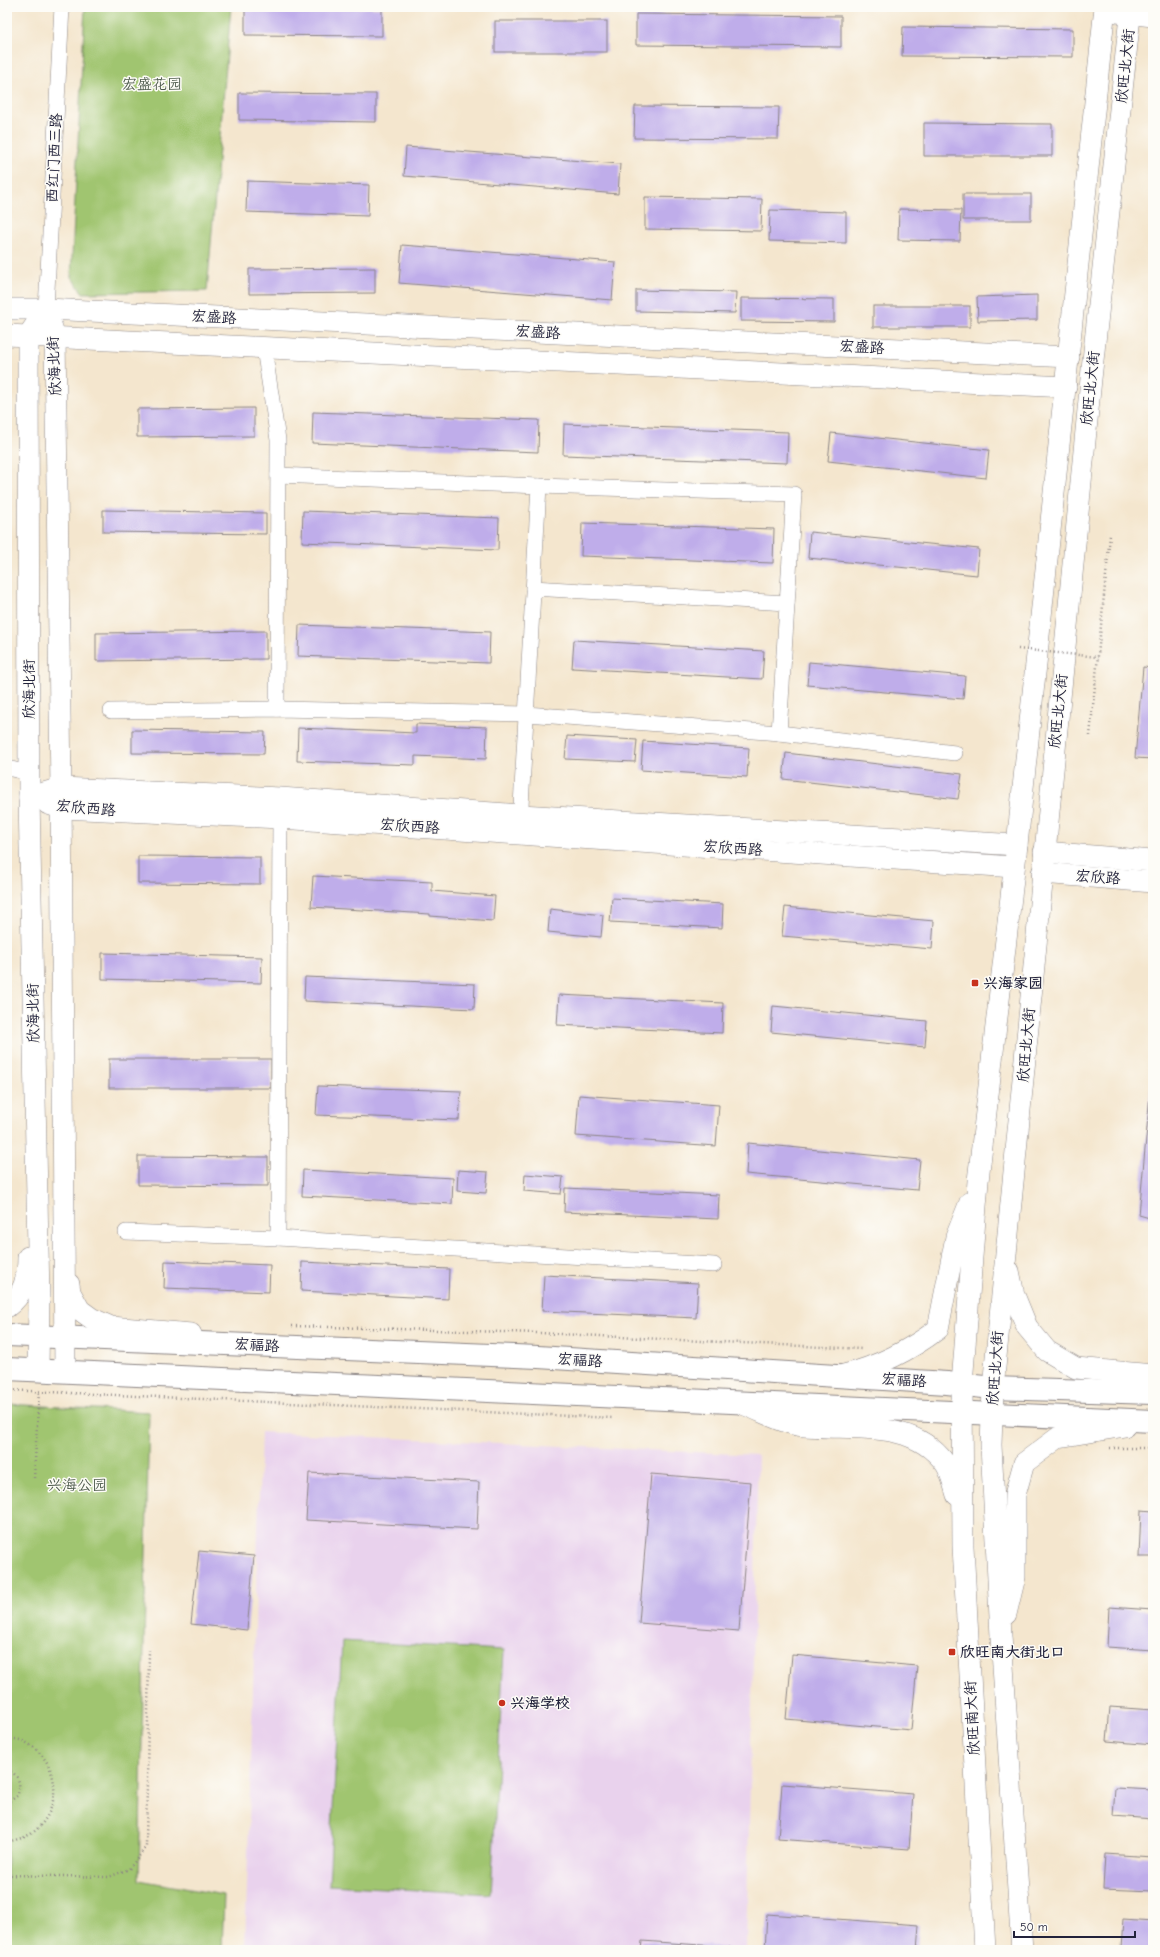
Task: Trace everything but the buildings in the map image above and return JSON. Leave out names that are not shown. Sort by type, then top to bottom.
[{"type":"main road","name":"宏福路","points":[[7,1334],[538,1357],[962,1384],[993,1388],[1153,1393]]},
{"type":"main road","name":"宏福路","points":[[7,1368],[1153,1422]]},
{"type":"street","name":"西红门西三路","points":[[46,309],[62,7]]},
{"type":"street","points":[[1104,9],[1131,10],[1153,16]]},
{"type":"street","name":"欣旺北大街","points":[[962,1414],[962,1384],[978,1181],[1017,845],[1066,387],[1104,9]]},
{"type":"street","name":"欣旺北大街","points":[[992,1415],[993,1388],[1044,852],[1091,379],[1131,10]]},
{"type":"street","name":"宏盛路","points":[[7,308],[1069,357]]},
{"type":"street","name":"欣海北街","points":[[38,1370],[39,1336],[36,1131],[29,797],[28,336],[46,309]]},
{"type":"street","name":"欣海北街","points":[[46,309],[55,337],[61,798],[66,1336],[65,1370]]},
{"type":"street","name":"宏盛路","points":[[7,335],[1066,387]]},
{"type":"street","points":[[264,348],[278,440],[277,709]]},
{"type":"street","points":[[278,475],[539,486],[794,494],[779,733]]},
{"type":"street","points":[[520,824],[539,486]]},
{"type":"street","points":[[533,588],[788,603]]},
{"type":"street","points":[[111,711],[277,709],[526,714],[779,733],[955,753]]},
{"type":"street","points":[[7,768],[29,773]]},
{"type":"street","name":"宏欣西路","points":[[29,797],[280,798],[520,824],[1014,867]]},
{"type":"street","name":"宏欣西路","points":[[61,798],[280,818],[520,824],[1017,845]]},
{"type":"street","points":[[278,1238],[280,818]]},
{"type":"street","name":"宏欣路","points":[[1044,852],[1153,861]]},
{"type":"street","name":"宏欣路","points":[[1042,873],[1153,882]]},
{"type":"street","points":[[7,1307],[24,1288],[28,1273],[27,1187],[36,1131]]},
{"type":"street","points":[[838,1376],[867,1369],[894,1357],[923,1341],[938,1329],[956,1237],[978,1181]]},
{"type":"street","points":[[126,1232],[278,1238],[714,1265]]},
{"type":"street","points":[[65,1248],[70,1292],[80,1310],[91,1318],[112,1327],[198,1335],[253,1344]]},
{"type":"street","points":[[1006,1253],[1014,1295],[1027,1328],[1048,1351],[1076,1368],[1153,1375]]},
{"type":"street","points":[[741,1403],[795,1425],[890,1429],[909,1435],[926,1445],[946,1464],[957,1494],[963,1546]]},
{"type":"street","name":"欣旺南大街","points":[[962,1414],[963,1546],[983,1947]]},
{"type":"street","points":[[992,1415],[991,1445],[1001,1636],[1022,1950]]},
{"type":"street","points":[[1001,1636],[1015,1577],[1015,1495],[1024,1463],[1059,1437],[1100,1429],[1153,1422]]},
{"type":"path","points":[[1090,736],[1110,535]]},
{"type":"path","points":[[1018,649],[1098,657]]},
{"type":"path","name":"宏福路","points":[[286,1326],[539,1333],[868,1349]]},
{"type":"path","points":[[7,1390],[615,1418]]},
{"type":"path","points":[[34,1478],[39,1392]]},
{"type":"path","points":[[7,1875],[109,1877],[129,1869],[146,1847],[149,1650]]},
{"type":"path","points":[[7,1738],[24,1741],[39,1751],[49,1765],[55,1782],[54,1800],[48,1816],[37,1829],[22,1838],[7,1842]]},
{"type":"path","points":[[7,1770],[15,1774],[20,1784],[18,1796],[7,1804]]},
{"type":"shaded area","name":"兴海学校","points":[[261,1432],[758,1455],[746,1950],[245,1950]]},
{"type":"green space","name":"宏盛花园","points":[[85,7],[231,7],[207,291],[83,293],[71,277]]},
{"type":"green space","name":"兴海公园","points":[[7,1404],[149,1412],[139,1880],[224,1895],[222,1950],[7,1950]]},
{"type":"green space","points":[[342,1641],[504,1650],[491,1894],[329,1885]]},
{"type":"place","name":"兴海家园","points":[[975,983]]},
{"type":"place","name":"欣旺南大街北口","points":[[952,1652]]},
{"type":"place","name":"兴海学校","points":[[502,1703]]}]
